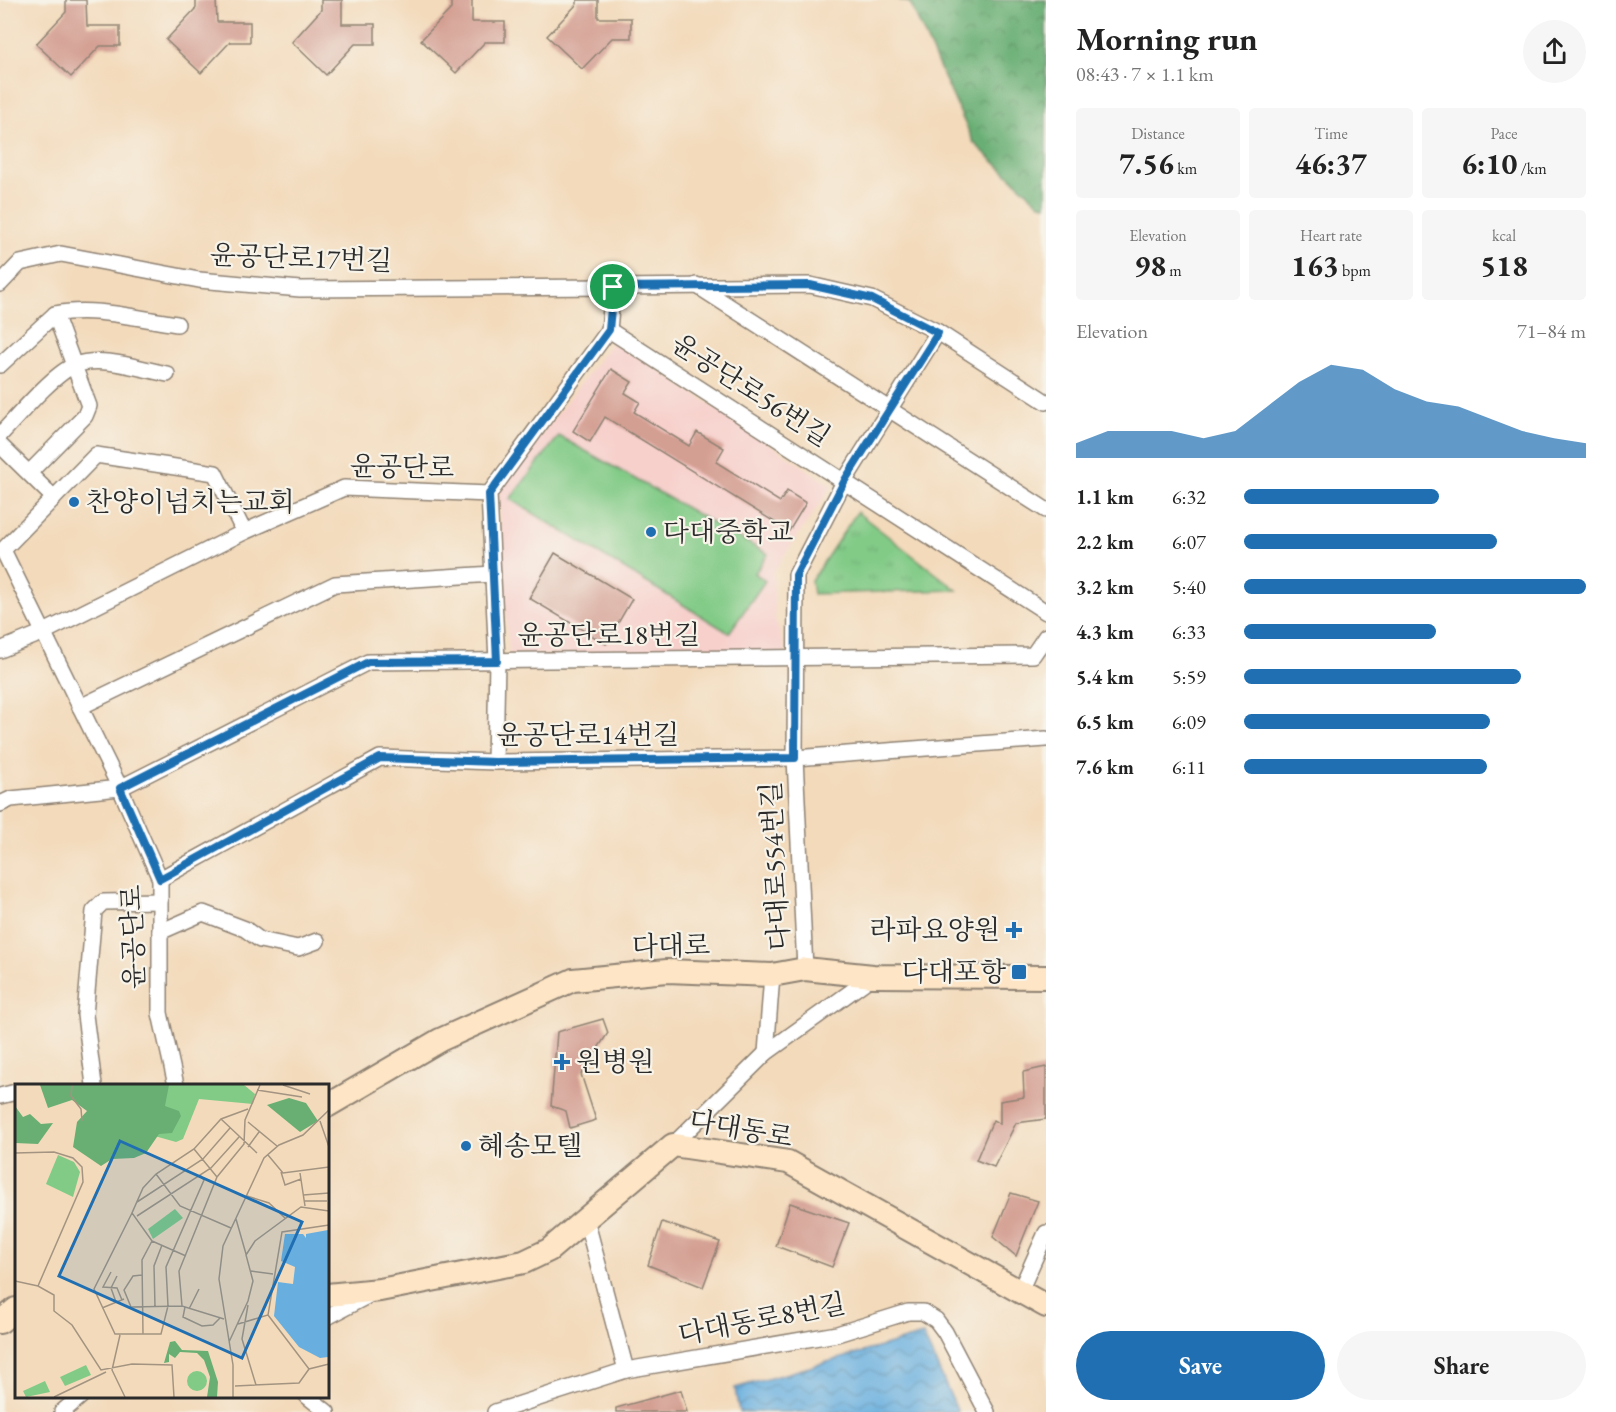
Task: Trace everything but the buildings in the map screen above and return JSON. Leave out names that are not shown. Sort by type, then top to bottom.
[{"type":"street","name":"윤공단로17번길","points":[[0,284],[20,263],[60,254],[200,280],[300,289],[613,287]]},
{"type":"street","points":[[696,285],[891,408],[1046,510]]},
{"type":"street","points":[[609,330],[613,287],[810,285],[872,299],[938,333],[1046,402]]},
{"type":"street","points":[[0,365],[55,314],[69,311],[100,313],[177,324]]},
{"type":"street","points":[[29,473],[85,416],[89,406],[55,314]]},
{"type":"street","name":"윤공단로56번길","points":[[609,330],[845,480],[1046,612]]},
{"type":"street","name":"윤공단로","points":[[176,1084],[160,1013],[160,879],[120,788],[44,632],[244,532],[344,488],[489,494],[609,330]]},
{"type":"street","name":"다대로554번길","points":[[805,969],[795,758],[798,659],[796,575],[845,480],[938,333]]},
{"type":"street","points":[[0,435],[60,376],[75,365],[94,362],[113,363],[167,374]]},
{"type":"street","points":[[0,445],[54,498]]},
{"type":"street","points":[[0,650],[44,632],[3,550],[96,455],[215,473],[244,532]]},
{"type":"street","points":[[489,494],[497,661],[495,762]]},
{"type":"street","points":[[80,707],[335,584],[493,574]]},
{"type":"street","name":"윤공단로18번길","points":[[120,788],[368,662],[1033,655],[1046,636]]},
{"type":"street","name":"윤공단로14번길","points":[[160,879],[380,758],[495,762],[795,758],[1046,739]]},
{"type":"street","points":[[0,804],[11,799],[120,788]]},
{"type":"street","points":[[94,1084],[85,1015],[94,911],[103,902],[160,901]]},
{"type":"street","points":[[160,932],[203,913],[245,928],[260,940],[298,948],[317,941]]},
{"type":"street","name":"다대로","points":[[328,1105],[440,1040],[573,980],[667,971],[772,975],[805,969],[873,976],[1046,977]]},
{"type":"street","points":[[766,1053],[772,975]]},
{"type":"street","points":[[673,1145],[766,1053],[873,976]]},
{"type":"street","points":[[0,1096],[15,1092]]},
{"type":"street","name":"다대동로","points":[[328,1295],[380,1290],[524,1262],[549,1250],[673,1145],[788,1162],[1046,1306]]},
{"type":"street","points":[[586,1219],[626,1370]]},
{"type":"street","points":[[1020,1291],[1046,1233]]},
{"type":"street","points":[[328,1316],[380,1290]]},
{"type":"street","points":[[0,1322],[15,1311]]},
{"type":"street","name":"다대동로8번길","points":[[495,1412],[626,1370],[837,1334],[908,1312],[923,1312],[936,1320],[945,1332],[987,1412]]},
{"type":"street","points":[[62,1412],[79,1397]]},
{"type":"street","points":[[309,1397],[327,1412]]},
{"type":"shaded area","name":"다대중학교","points":[[614,340],[832,486],[773,572],[775,618],[786,654],[509,655],[499,491]]},
{"type":"green space","points":[[899,0],[1046,0],[1046,205],[1040,204],[974,143],[910,3]]},
{"type":"green space","points":[[559,436],[768,554],[755,573],[765,581],[729,633],[510,499]]},
{"type":"green space","points":[[857,512],[957,590],[813,594],[811,581]]},
{"type":"water","points":[[923,1335],[958,1412],[739,1412],[735,1388]]},
{"type":"place","name":"찬양이넘치는교회","points":[[74,502]]},
{"type":"place","name":"다대중학교","points":[[651,532]]},
{"type":"place","name":"라파요양원","points":[[1014,930]]},
{"type":"place","name":"다대포항","points":[[1019,972]]},
{"type":"place","name":"원병원","points":[[562,1062]]},
{"type":"place","name":"혜송모텔","points":[[466,1146]]},
{"type":"route","points":[[810,285],[872,299],[938,333],[845,480],[796,575],[798,659],[795,758],[495,762],[380,758],[160,879],[120,788],[368,662],[497,661],[489,494],[609,330],[613,287],[810,285]]}]
